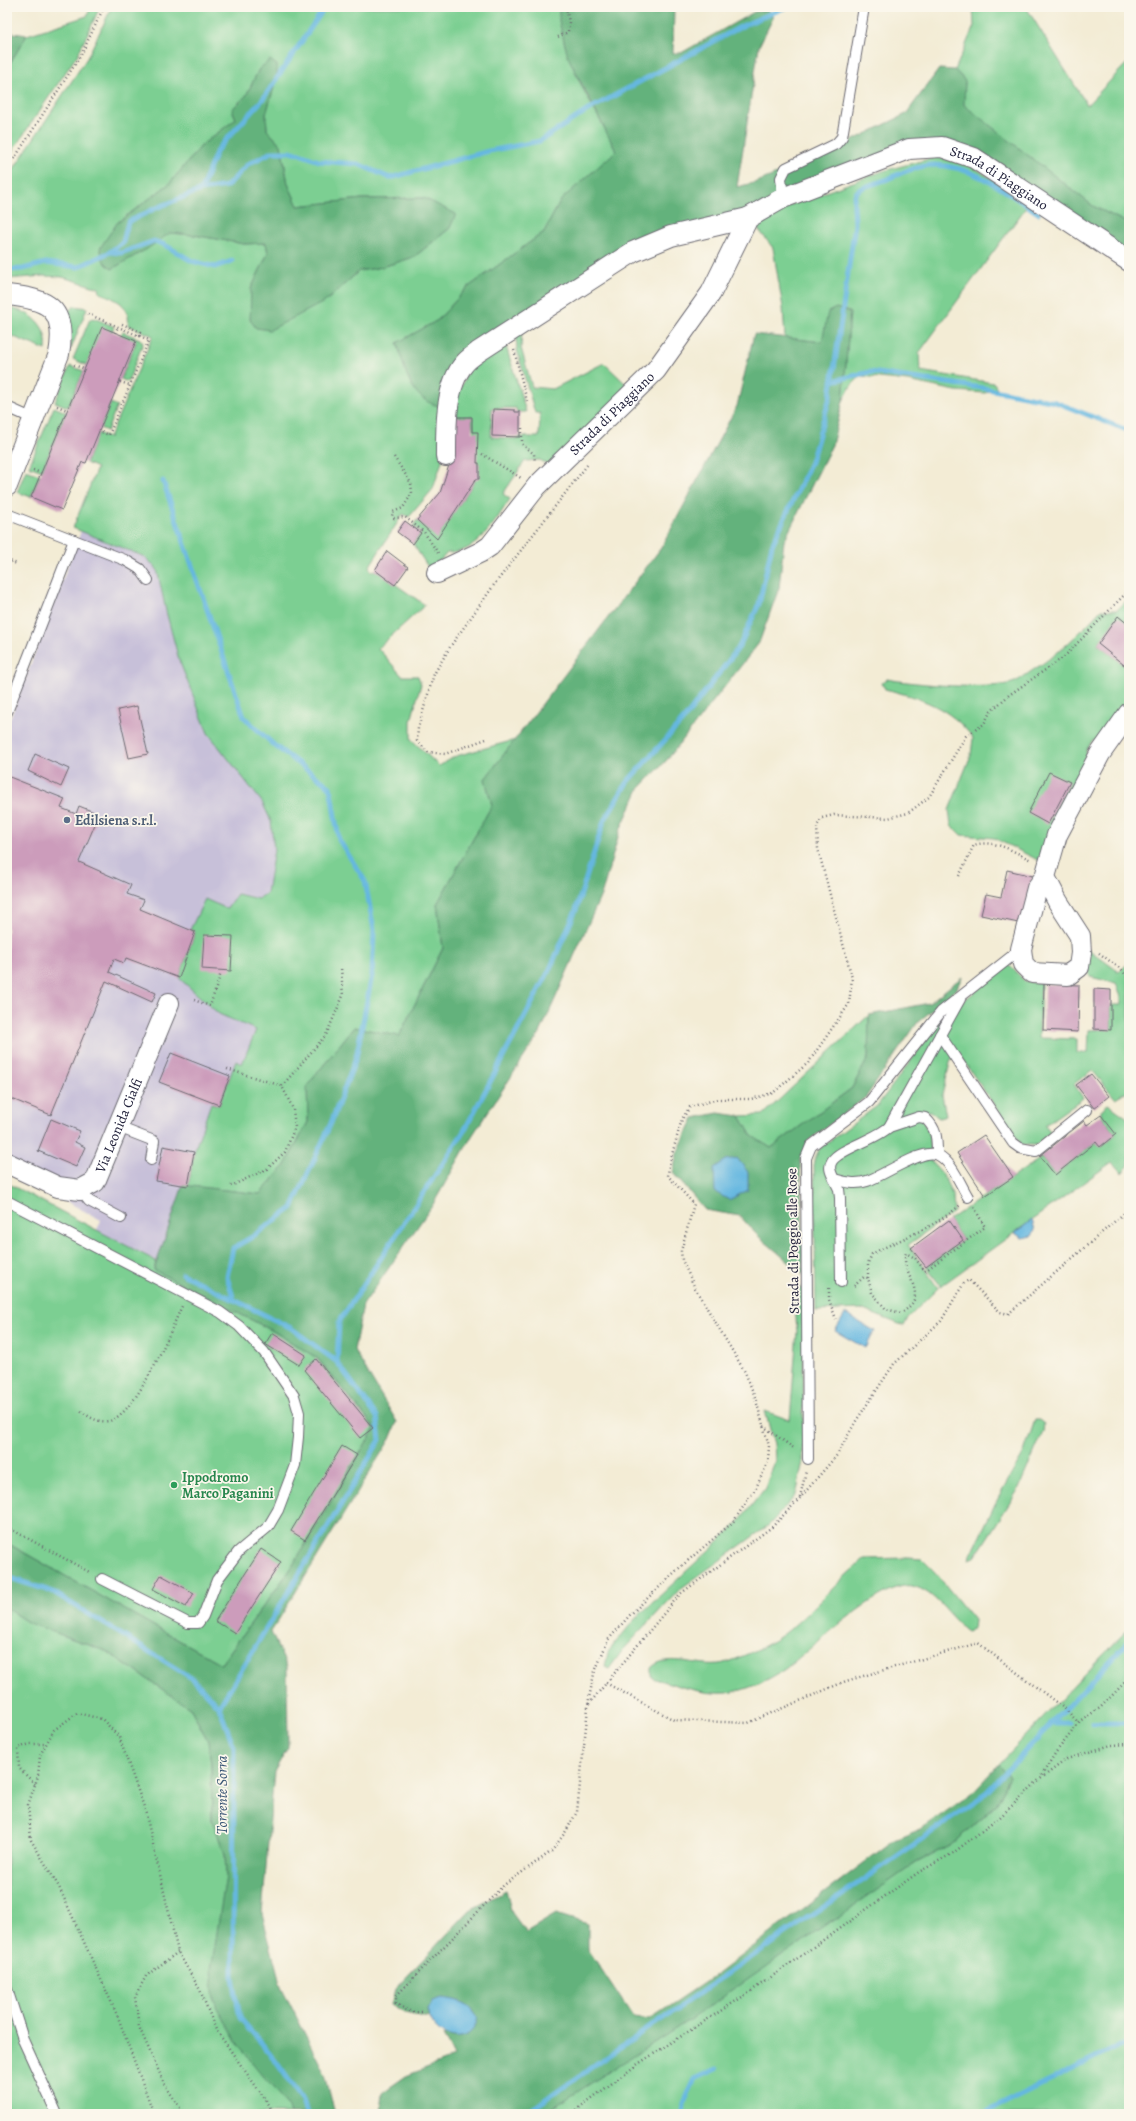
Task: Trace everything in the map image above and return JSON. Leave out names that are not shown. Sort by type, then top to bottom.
[{"type":"street","name":"Strada di Piaggiano","points":[[446,456],[447,409],[455,381],[463,364],[512,329],[633,252],[671,236],[748,218],[784,198],[909,149],[942,147],[974,158],[1129,261]]},
{"type":"street","name":"Strada di Piaggiano","points":[[444,570],[490,546],[537,486],[656,370],[701,309],[748,218]]},
{"type":"street","points":[[7,295],[30,298],[47,304],[56,315],[60,324],[61,334],[59,354],[7,486]]},
{"type":"street","points":[[1047,872],[1058,902],[1080,936],[1080,967],[1068,975],[1032,973],[1023,964],[1021,949],[1037,888],[1047,872],[1057,835],[1100,754],[1129,712]]},
{"type":"street","name":"Via Leonida Cialfi","points":[[80,1190],[95,1182],[169,1003]]},
{"type":"street","points":[[7,1164],[58,1187],[80,1190]]},
{"type":"lane","points":[[784,198],[781,178],[786,168],[836,144],[842,137],[864,7]]},
{"type":"lane","points":[[7,407],[34,419]]},
{"type":"lane","points":[[7,514],[133,564],[146,574],[148,580]]},
{"type":"lane","points":[[7,712],[74,540]]},
{"type":"lane","name":"Strada di Poggio alle Rose","points":[[808,1459],[806,1158],[811,1146],[869,1102],[941,1012],[1021,949]]},
{"type":"lane","points":[[841,1282],[840,1198],[839,1189],[830,1171],[831,1162],[838,1156],[881,1135],[889,1127],[962,995]]},
{"type":"lane","points":[[940,1035],[1013,1143],[1020,1148],[1036,1151],[1087,1110]]},
{"type":"lane","points":[[889,1127],[919,1117],[925,1118],[932,1124],[936,1133],[937,1154]]},
{"type":"lane","points":[[118,1127],[154,1141],[151,1160]]},
{"type":"lane","points":[[834,1179],[850,1184],[866,1182],[912,1159],[927,1154],[937,1154],[946,1161],[968,1197]]},
{"type":"lane","points":[[80,1190],[89,1201],[121,1218]]},
{"type":"lane","points":[[7,1200],[220,1312],[239,1326],[264,1352],[294,1396],[299,1413],[295,1465],[287,1488],[268,1528],[239,1551],[217,1580],[203,1616],[198,1623],[188,1623],[102,1579]]},
{"type":"lane","points":[[7,1989],[24,2042],[57,2114]]},
{"type":"path","points":[[14,158],[81,55],[104,7]]},
{"type":"path","points":[[558,37],[568,32],[569,22],[566,7]]},
{"type":"path","points":[[88,314],[149,340],[109,435],[99,431]]},
{"type":"path","points":[[122,324],[141,332],[139,336]]},
{"type":"path","points":[[115,333],[118,327]]},
{"type":"path","points":[[512,329],[514,352],[527,401]]},
{"type":"path","points":[[68,362],[84,369]]},
{"type":"path","points":[[120,382],[130,385]]},
{"type":"path","points":[[522,428],[522,444],[534,454],[537,486]]},
{"type":"path","points":[[482,454],[516,476],[537,486]]},
{"type":"path","points":[[394,457],[411,483],[412,493],[403,508],[393,512],[392,516],[394,518],[405,517],[424,532],[442,559],[444,570]]},
{"type":"path","points":[[486,739],[445,754],[428,752],[418,741],[418,728],[434,674],[450,646],[494,585],[591,460]]},
{"type":"path","points":[[7,560],[17,564]]},
{"type":"path","points":[[422,2012],[412,2013],[404,2009],[396,2003],[396,1996],[504,1885],[552,1851],[577,1812],[589,1698],[594,1674],[608,1640],[630,1615],[672,1575],[733,1522],[756,1488],[768,1462],[769,1446],[755,1397],[745,1372],[695,1288],[682,1260],[681,1251],[694,1204],[668,1176],[669,1165],[682,1119],[690,1108],[718,1099],[751,1099],[773,1093],[808,1062],[849,1004],[852,978],[818,849],[817,826],[822,818],[834,815],[888,818],[908,813],[929,797],[966,736],[984,724],[990,712],[1009,695],[1064,657],[1129,590]]},
{"type":"path","points":[[959,876],[974,845],[984,842],[995,843],[1047,872]]},
{"type":"path","points":[[1080,936],[1092,948],[1122,970],[1129,979]]},
{"type":"path","points":[[282,1086],[326,1035],[343,996],[341,968]]},
{"type":"path","points":[[194,1000],[210,1006],[221,974]]},
{"type":"path","points":[[227,1069],[282,1086],[293,1109],[295,1127],[285,1152],[267,1169],[231,1186]]},
{"type":"path","points":[[968,1197],[985,1227],[925,1271],[915,1258],[906,1253],[904,1258],[915,1287],[915,1296],[909,1308],[901,1313],[886,1309],[872,1293],[868,1278],[868,1263],[872,1254],[896,1241],[922,1231],[958,1207],[968,1197]]},
{"type":"path","points":[[1029,1295],[1129,1209]]},
{"type":"path","points":[[836,1319],[829,1300],[829,1288],[835,1282],[841,1282],[846,1287],[855,1286],[860,1280],[868,1278]]},
{"type":"path","points":[[81,1410],[88,1417],[97,1420],[108,1421],[119,1416],[131,1403],[152,1369],[188,1295]]},
{"type":"path","points":[[763,1426],[808,1459],[800,1498]]},
{"type":"path","points":[[7,1526],[102,1579]]},
{"type":"path","points":[[606,1682],[674,1720],[748,1723],[846,1681],[978,1643],[1064,1709],[1078,1722]]},
{"type":"path","points":[[1039,1780],[1078,1722],[1100,1708],[1129,1678]]},
{"type":"path","points":[[154,2114],[118,2017],[90,1959],[59,1887],[31,1840],[28,1805],[38,1776],[40,1754],[54,1730],[77,1713],[102,1719],[119,1737],[145,1810],[178,1952],[200,1990],[216,2030],[270,2106],[272,2114]]},
{"type":"path","points":[[35,1784],[19,1768],[18,1748],[30,1744],[46,1744]]},
{"type":"path","points":[[574,2114],[580,2107],[638,2064],[750,1992],[919,1872],[953,1853],[999,1818],[1039,1780],[1067,1759],[1112,1745],[1129,1744]]},
{"type":"path","points":[[178,1952],[146,1976],[135,1997],[139,2027],[165,2085],[184,2114]]},
{"type":"shaded area","points":[[81,531],[145,557],[157,569],[179,660],[262,802],[271,821],[274,850],[267,893],[258,899],[237,894],[256,1030],[161,1263],[97,1230],[101,1220],[7,1170],[7,727]]},
{"type":"green space","points":[[91,7],[100,7],[78,54],[7,159],[7,68],[27,35],[87,16]]},
{"type":"green space","points":[[112,7],[559,7],[565,45],[571,63],[588,99],[617,151],[561,200],[544,232],[467,288],[438,320],[397,343],[443,407],[442,461],[433,489],[409,517],[403,514],[369,567],[372,572],[375,570],[425,605],[378,648],[402,676],[418,676],[421,684],[411,721],[411,739],[439,766],[456,756],[515,740],[485,779],[492,805],[437,904],[443,948],[399,1036],[354,1027],[307,1086],[308,1122],[284,1167],[260,1194],[188,1186],[194,1152],[211,1103],[219,1105],[236,1061],[242,1064],[256,1030],[219,1014],[179,978],[195,932],[190,930],[205,899],[227,909],[237,894],[258,899],[267,893],[274,850],[271,821],[262,802],[208,733],[179,660],[157,569],[145,557],[73,528],[97,468],[86,463],[98,433],[109,438],[153,336],[128,325],[127,312],[125,308],[117,300],[100,293],[99,288],[62,277],[44,276],[7,279],[7,179],[87,58]],"holes":[[[259,69],[277,77],[266,114],[267,130],[281,145],[288,184],[298,206],[362,199],[424,198],[450,228],[414,257],[382,267],[359,271],[326,301],[251,289],[268,253],[266,243],[244,244],[194,235],[170,233],[112,269],[104,262],[117,223],[169,184],[203,144],[236,119],[232,109],[246,96]]]},
{"type":"green space","points":[[559,7],[674,7],[673,53],[681,53],[754,12],[769,10],[773,18],[759,46],[737,187],[757,182],[821,156],[906,114],[939,69],[955,70],[965,81],[964,105],[1093,206],[1129,224],[1129,255],[946,142],[746,214],[670,232],[477,347],[443,407],[432,404],[416,391],[411,383],[397,343],[438,320],[467,288],[544,232],[561,200],[616,151],[568,57],[559,21]]},
{"type":"green space","points":[[973,7],[1026,7],[1087,105],[1129,61],[1129,224],[1093,206],[963,105],[965,81],[955,70],[974,26]]},
{"type":"green space","points":[[7,32],[27,35],[7,68]]},
{"type":"green space","points":[[270,60],[277,65],[277,77],[266,114],[267,130],[281,145],[288,184],[298,206],[362,199],[424,198],[456,214],[450,228],[414,257],[382,267],[359,271],[326,301],[270,330],[256,328],[250,320],[251,289],[268,253],[266,243],[244,244],[194,235],[170,233],[147,249],[112,269],[104,262],[100,248],[117,223],[169,184],[203,144],[236,119],[232,109],[246,96],[259,69]]},
{"type":"green space","points":[[936,157],[970,165],[1030,202],[919,353],[920,371],[994,383],[997,388],[985,393],[956,391],[908,381],[861,376],[851,386],[843,401],[850,312],[822,342],[785,338],[783,308],[773,248],[755,225],[782,208],[883,171]]},
{"type":"green space","points":[[75,306],[87,308],[71,349],[67,312]]},
{"type":"green space","points":[[7,308],[23,312],[36,320],[44,333],[46,350],[9,335],[7,340]]},
{"type":"green space","points":[[836,308],[850,312],[843,401],[832,445],[784,541],[779,588],[759,643],[667,760],[639,789],[620,830],[602,893],[540,1033],[472,1136],[432,1206],[363,1305],[354,1350],[397,1422],[390,1439],[271,1632],[287,1667],[288,1747],[274,1772],[262,1914],[281,1986],[325,2074],[335,2114],[290,2114],[287,2105],[237,2044],[214,2000],[211,1970],[226,1875],[225,1854],[212,1820],[211,1763],[208,1741],[191,1709],[108,1652],[29,1623],[7,1609],[7,1543],[221,1664],[290,1570],[375,1428],[317,1358],[273,1331],[154,1270],[183,1185],[260,1194],[284,1167],[308,1122],[307,1086],[354,1027],[399,1036],[443,948],[437,904],[492,805],[485,779],[661,548],[737,406],[754,334],[822,342],[828,312]]},
{"type":"green space","points":[[94,318],[115,327],[86,365],[73,359],[90,319]]},
{"type":"green space","points":[[522,329],[521,348],[532,387],[553,389],[604,363],[630,388],[550,466],[540,460],[525,461],[503,494],[510,499],[492,526],[484,535],[468,548],[458,552],[447,553],[434,568],[428,567],[413,544],[421,533],[413,526],[417,520],[437,538],[476,479],[479,478],[479,464],[477,463],[472,417],[456,417],[455,402],[468,370],[506,346],[526,412],[517,412],[516,408],[492,408],[491,437],[519,439],[520,437],[539,437],[540,413],[535,413],[517,350],[516,336]]},
{"type":"green space","points":[[123,332],[140,339],[143,343],[128,382],[121,379],[136,342],[120,335]]},
{"type":"green space","points":[[70,366],[84,371],[68,407],[55,402]]},
{"type":"green space","points":[[111,403],[117,406],[107,431],[100,428]]},
{"type":"green space","points":[[54,407],[66,412],[42,471],[29,466]]},
{"type":"green space","points":[[26,470],[40,475],[31,497],[17,492]]},
{"type":"green space","points":[[1129,598],[1129,625],[1118,617],[1098,644],[1129,669],[1129,696],[1098,743],[1093,740],[1086,750],[1087,760],[1044,863],[994,838],[961,835],[951,825],[949,810],[971,755],[973,738],[964,727],[944,711],[922,700],[885,689],[882,683],[887,679],[952,686],[989,686],[1004,685],[1015,682],[1061,650],[1101,610],[1117,610]]},
{"type":"green space","points":[[1088,949],[1119,972],[1126,965],[1129,965],[1129,1090],[1115,1098],[1092,1070],[1074,1084],[1083,1098],[1045,1125],[1051,1132],[1036,1145],[1022,1145],[960,1056],[951,1059],[942,1095],[946,1116],[939,1118],[930,1111],[920,1112],[929,1136],[931,1161],[942,1173],[953,1196],[954,1212],[908,1245],[938,1288],[908,1318],[904,1326],[861,1309],[816,1311],[814,1160],[820,1148],[877,1106],[944,1016],[1009,965],[1026,982],[1041,983],[1039,1038],[1077,1039],[1077,1053],[1088,1053],[1089,1030],[1111,1029],[1111,1005],[1121,1005],[1121,996],[1116,983],[1090,977],[1086,967]]},
{"type":"green space","points":[[962,977],[956,990],[918,1022],[866,1097],[808,1141],[800,1159],[804,1275],[756,1234],[740,1216],[705,1210],[673,1173],[677,1153],[694,1118],[718,1113],[740,1116],[752,1136],[771,1148],[852,1088],[868,1058],[869,1015],[929,1003]]},
{"type":"green space","points":[[869,1015],[868,1058],[852,1088],[771,1148],[751,1136],[740,1116],[763,1115]]},
{"type":"green space","points":[[1108,1104],[1129,1119],[1129,1165],[1122,1173],[1112,1162],[941,1286],[926,1267],[963,1240],[949,1220],[1041,1158],[1055,1175],[1096,1142],[1100,1147],[1116,1134],[1101,1115],[1101,1110]]},
{"type":"green space","name":"Ippodromo Marco Paganini","points":[[7,1183],[156,1261],[154,1270],[273,1331],[317,1358],[375,1428],[290,1570],[221,1664],[7,1543]]},
{"type":"green space","points":[[800,1287],[804,1291],[803,1461],[796,1495],[769,1525],[680,1589],[622,1651],[609,1669],[605,1667],[608,1652],[635,1619],[738,1523],[765,1488],[775,1461],[774,1444],[765,1411],[790,1420],[797,1331],[794,1291]]},
{"type":"green space","points":[[1035,1420],[1039,1420],[1044,1424],[1043,1432],[1018,1490],[975,1557],[969,1559],[995,1504],[1024,1452]]},
{"type":"green space","points":[[864,1559],[922,1559],[934,1571],[974,1620],[973,1629],[967,1631],[960,1626],[935,1599],[921,1589],[912,1586],[899,1587],[883,1594],[865,1605],[828,1633],[785,1669],[765,1681],[749,1687],[726,1693],[708,1692],[690,1689],[655,1679],[651,1676],[651,1668],[658,1663],[677,1661],[718,1664],[752,1652],[767,1645],[789,1630]]},
{"type":"green space","points":[[7,1609],[29,1623],[108,1652],[191,1709],[208,1741],[211,1763],[212,1820],[225,1854],[226,1875],[290,2114],[7,2114]]},
{"type":"green space","points":[[1129,1628],[1129,2114],[543,2114],[916,1863],[952,1844],[996,1805],[1010,1777],[999,1764]]},
{"type":"green space","points":[[999,1764],[1010,1777],[996,1805],[952,1844],[916,1863],[694,2017],[543,2114],[381,2114],[383,2092],[406,2076],[454,2057],[443,2035],[454,2037],[474,2010],[459,2001],[427,2010],[429,2018],[404,2013],[391,2005],[395,1989],[470,1910],[506,1891],[512,1913],[526,1932],[556,1914],[588,1924],[588,1949],[633,2017],[650,2019],[717,1974],[894,1840],[921,1829],[971,1794]]},
{"type":"water","points":[[737,1158],[748,1172],[748,1190],[729,1200],[715,1192],[714,1168],[726,1160]]},
{"type":"water","points":[[1032,1220],[1035,1230],[1032,1236],[1022,1238],[1015,1233]]},
{"type":"water","points":[[845,1314],[875,1331],[865,1348],[835,1331]]},
{"type":"water","points":[[441,1998],[452,1999],[467,2005],[475,2012],[478,2017],[474,2027],[468,2034],[461,2037],[452,2037],[444,2034],[431,2020],[427,2010],[432,2001]]},
{"type":"building","points":[[102,327],[136,341],[86,463],[82,462],[62,510],[31,497]]},
{"type":"building","points":[[493,409],[515,410],[515,412],[520,412],[520,437],[492,436]]},
{"type":"building","points":[[456,417],[472,417],[472,432],[478,432],[477,463],[479,463],[479,479],[476,479],[437,539],[417,520],[440,493],[450,462]]},
{"type":"building","points":[[405,521],[421,533],[413,544],[397,532]]},
{"type":"building","points":[[387,551],[408,567],[395,585],[375,570]]},
{"type":"building","points":[[1118,616],[1129,625],[1129,669],[1098,644]]},
{"type":"building","points":[[137,706],[148,754],[129,758],[118,710]]},
{"type":"building","points":[[35,754],[69,769],[61,787],[28,771]]},
{"type":"building","points":[[1049,772],[1070,782],[1048,824],[1028,813]]},
{"type":"building","points":[[7,776],[65,799],[61,808],[76,814],[79,806],[94,812],[91,820],[96,822],[79,862],[131,885],[127,894],[144,900],[140,909],[195,932],[179,978],[126,958],[124,963],[114,959],[109,972],[156,993],[152,1002],[106,981],[51,1115],[7,1097]]},
{"type":"building","points":[[1007,870],[1033,876],[1023,924],[981,915],[986,894],[1001,897]]},
{"type":"building","points":[[204,935],[233,936],[231,971],[202,969]]},
{"type":"building","points":[[1044,984],[1079,985],[1078,1032],[1043,1030]]},
{"type":"building","points":[[1094,989],[1111,990],[1111,1030],[1094,1029]]},
{"type":"building","points":[[171,1053],[230,1076],[219,1105],[159,1082]]},
{"type":"building","points":[[1091,1074],[1109,1096],[1094,1108],[1076,1085]]},
{"type":"building","points":[[1101,1115],[1116,1134],[1100,1147],[1096,1142],[1055,1175],[1040,1156],[1084,1121],[1087,1125]]},
{"type":"building","points":[[51,1119],[80,1131],[75,1142],[85,1147],[76,1167],[38,1151]]},
{"type":"building","points":[[984,1135],[1013,1177],[985,1196],[957,1153]]},
{"type":"building","points":[[163,1146],[194,1152],[188,1186],[156,1181]]},
{"type":"building","points":[[949,1220],[963,1240],[926,1267],[911,1248]]},
{"type":"building","points":[[272,1333],[306,1355],[299,1365],[265,1344]]},
{"type":"building","points":[[316,1359],[373,1428],[360,1438],[304,1370]]},
{"type":"building","points":[[342,1446],[357,1455],[305,1540],[291,1531]]},
{"type":"building","points":[[261,1549],[281,1562],[235,1633],[215,1621]]},
{"type":"building","points":[[161,1575],[194,1593],[186,1607],[153,1589]]},
{"type":"waterway","points":[[7,270],[23,269],[46,263],[78,267],[110,252],[123,242],[128,222],[154,209],[201,190],[217,150],[263,99],[325,7]]},
{"type":"waterway","points":[[201,190],[227,186],[248,164],[272,152],[294,152],[319,161],[358,164],[390,178],[489,151],[540,141],[588,110],[744,25],[786,7]]},
{"type":"waterway","points":[[219,1707],[380,1440],[377,1417],[337,1362],[339,1322],[464,1131],[549,971],[576,910],[604,821],[628,781],[685,718],[739,647],[759,604],[772,545],[811,462],[830,397],[855,224],[854,197],[856,193],[860,189],[916,168],[928,165],[949,166],[976,175],[1002,189],[1038,213]]},
{"type":"waterway","points":[[110,252],[121,253],[154,241],[163,244],[192,261],[215,267],[232,261]]},
{"type":"waterway","points":[[832,381],[870,372],[983,388],[1055,402],[1129,431]]},
{"type":"waterway","points":[[163,481],[244,717],[275,746],[330,787],[339,840],[365,881],[374,930],[372,975],[356,1058],[331,1123],[292,1208],[252,1237],[233,1248],[227,1277],[234,1300]]},
{"type":"waterway","points":[[182,1274],[291,1328],[337,1362]]},
{"type":"waterway","name":"Torrente Sorra","points":[[7,1577],[53,1592],[193,1679],[219,1707],[234,1747],[233,1978],[240,2018],[269,2052],[303,2100],[307,2114]]},
{"type":"waterway","points":[[525,2114],[981,1798],[1129,1641]]},
{"type":"waterway","points":[[1051,1723],[1068,1723]]},
{"type":"waterway","points":[[1093,1723],[1129,1723]]},
{"type":"waterway","points":[[982,2114],[1120,2046],[1129,2044]]},
{"type":"waterway","points":[[683,2114],[684,2103],[695,2079],[717,2069]]},
{"type":"place","name":"Edilsiena s.r.l.","points":[[67,820]]},
{"type":"place","name":"Ippodromo Marco Paganini","points":[[174,1485]]}]
